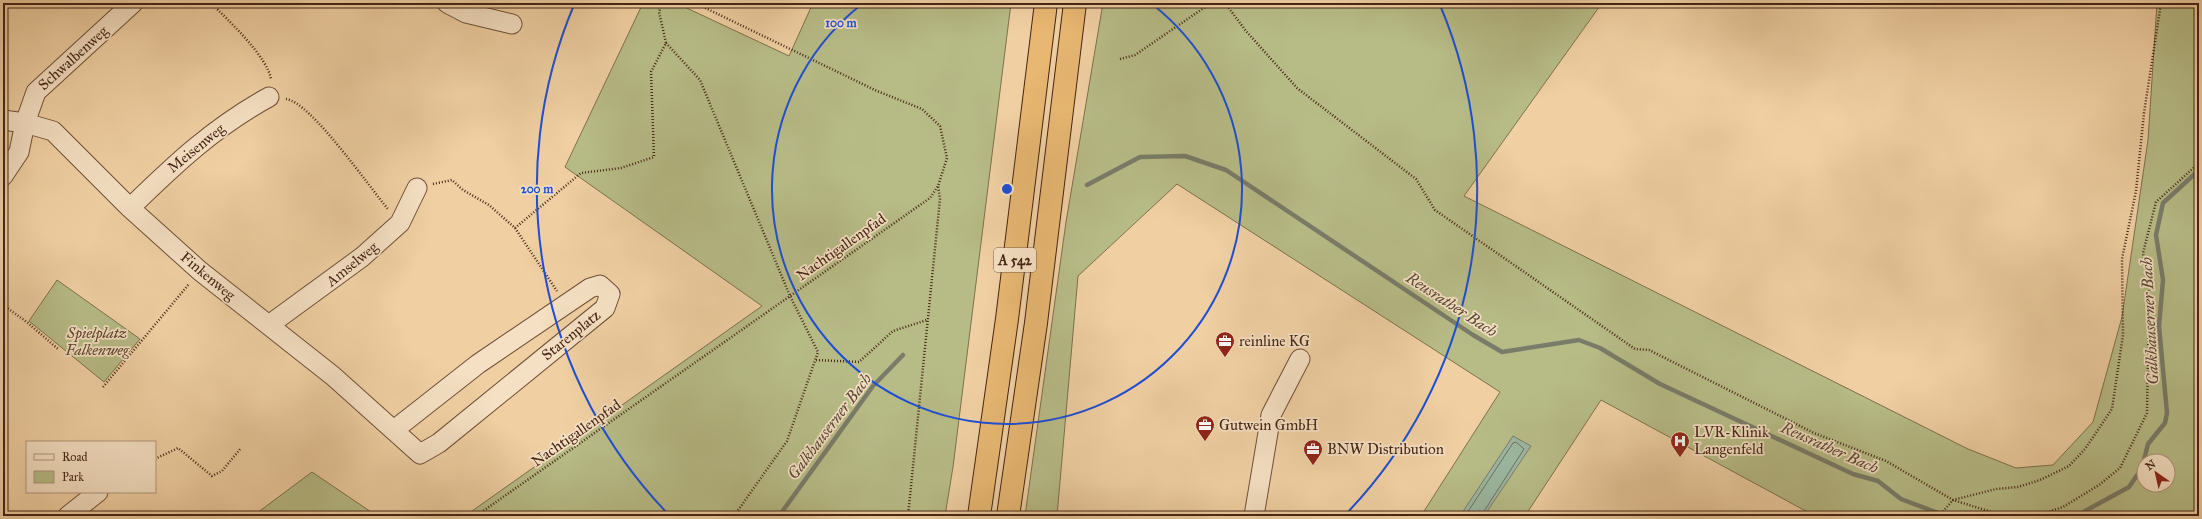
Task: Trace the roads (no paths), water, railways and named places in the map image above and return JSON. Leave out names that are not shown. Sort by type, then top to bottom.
[{"type":"highway","name":"A 542","points":[[979,516],[1007,319],[1046,3]]},
{"type":"highway","name":"A 542","points":[[1008,516],[1039,300],[1075,3]]},
{"type":"street","name":"Schwalbenweg","points":[[3,176],[19,152],[25,123],[36,92],[133,3]]},
{"type":"street","points":[[447,3],[466,13],[512,24]]},
{"type":"street","name":"Meisenweg","points":[[130,208],[183,156],[236,116],[269,97]]},
{"type":"street","points":[[3,120],[25,123]]},
{"type":"street","name":"Finkenweg","points":[[25,123],[53,131],[130,208],[200,271],[333,376],[394,430]]},
{"type":"street","name":"Amselweg","points":[[269,326],[362,257],[400,223],[417,188]]},
{"type":"street","name":"Starenplatz","points":[[600,285],[610,294],[605,308],[439,443],[420,454],[394,430],[478,364],[590,288],[600,285]]},
{"type":"street","points":[[1254,516],[1272,415],[1300,359]]},
{"type":"street","points":[[68,516],[97,493]]},
{"type":"water","points":[[1513,436],[1531,446],[1484,516],[1460,516]]},
{"type":"waterway","name":"Reusrather Bach","points":[[1087,185],[1140,157],[1185,156],[1226,170],[1473,335],[1502,352],[1579,340],[1600,348],[1660,384],[1853,474],[1878,481],[1901,499],[1946,516]]},
{"type":"waterway","name":"Galkhauserner Bach","points":[[2076,516],[2129,487],[2142,468],[2148,444],[2165,423],[2167,413],[2159,326],[2163,280],[2156,235],[2163,203],[2199,170]]},
{"type":"waterway","name":"Galkhauserner Bach","points":[[779,516],[873,386],[903,355]]},
{"type":"place","name":"reinline KG","points":[[1225,358]]},
{"type":"place","name":"Gutwein GmbH","points":[[1205,442]]},
{"type":"place","name":"LVR-Klinik Langenfeld","points":[[1680,458]]},
{"type":"place","name":"BNW Distribution","points":[[1313,466]]},
{"type":"park label","name":"Spielplatz Falkenweg","points":[[97,342]]}]
